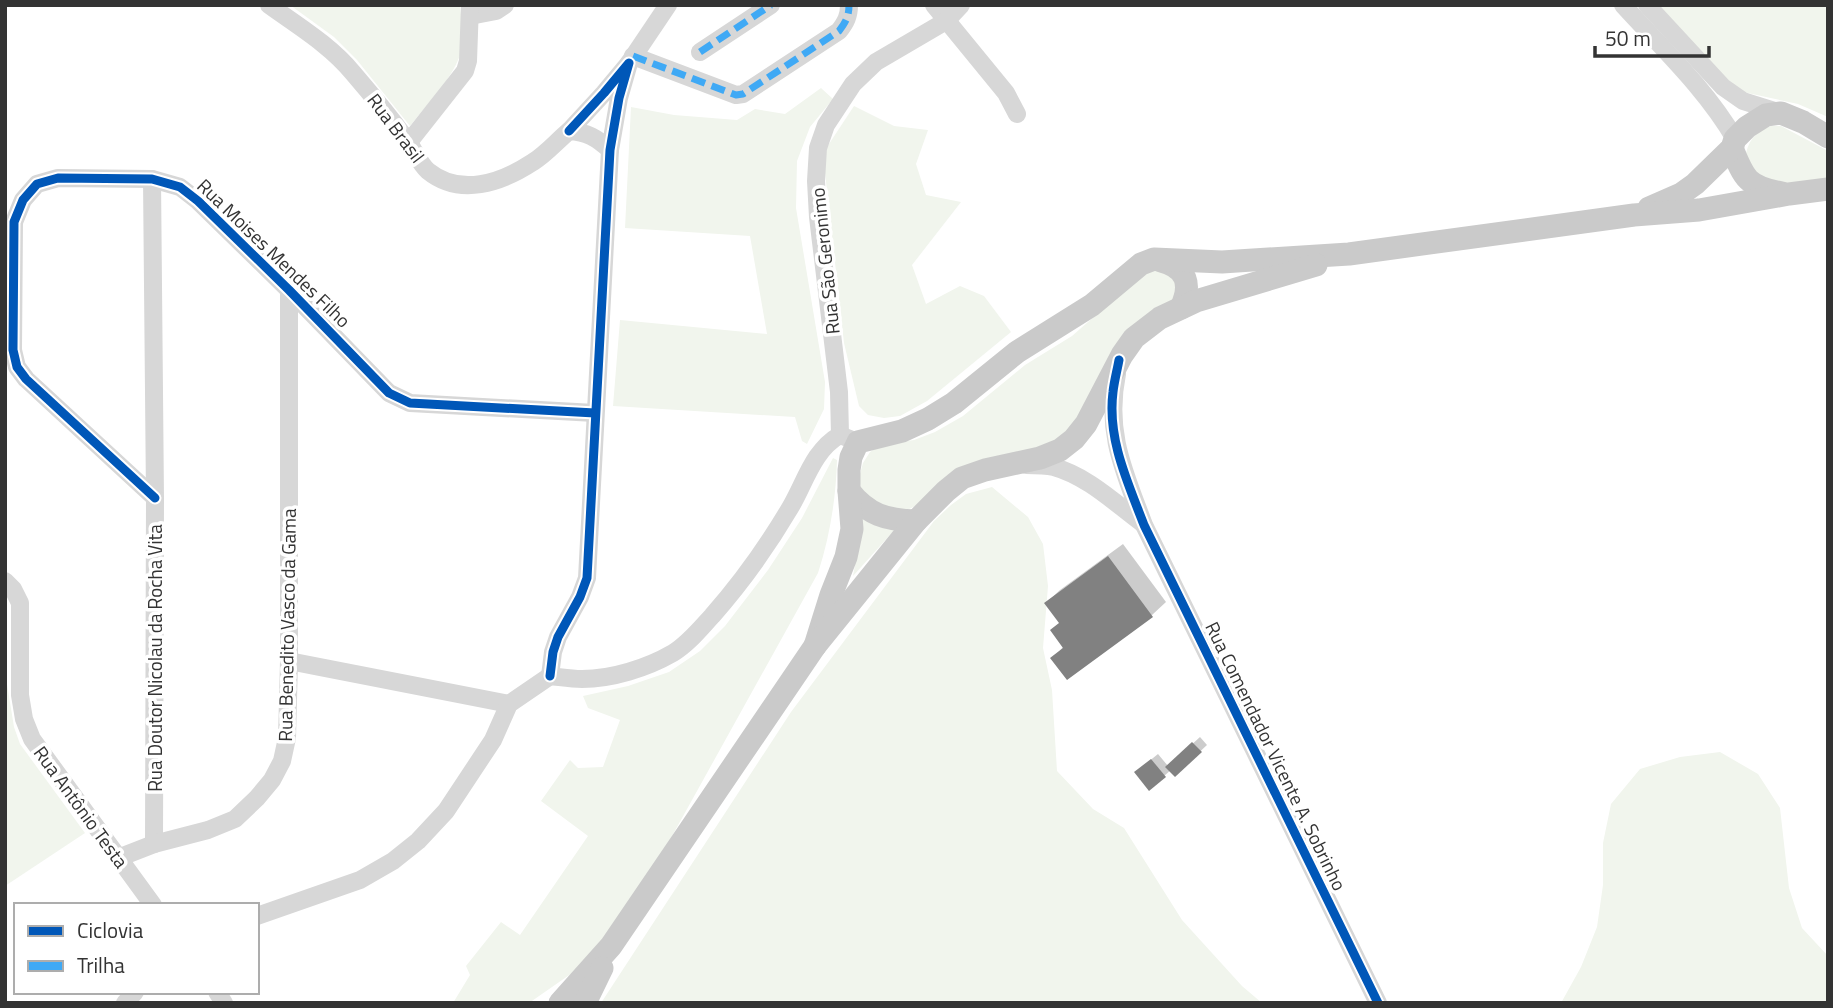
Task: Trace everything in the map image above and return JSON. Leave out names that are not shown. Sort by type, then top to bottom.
[{"type":"main road","points":[[1633,215],[1681,194],[1709,172],[1747,127],[1766,115],[1781,113],[1828,136]]},
{"type":"main road","points":[[1734,144],[1741,170],[1751,183],[1765,190],[1789,194]]},
{"type":"main road","points":[[815,646],[846,557],[852,529],[849,438],[902,431],[928,419],[954,403],[1017,352],[1093,305],[1140,264],[1154,259],[1222,262],[1349,254],[1633,215],[1699,210],[1828,189]]},
{"type":"main road","points":[[559,1003],[611,946],[815,646],[916,521],[946,491],[962,478],[1040,458],[1060,450],[1074,439],[1086,424],[1119,360],[1134,338],[1160,318],[1196,301],[1349,254]]},
{"type":"main road","points":[[1154,259],[1173,264],[1182,273],[1187,285],[1186,298],[1181,308]]},
{"type":"main road","points":[[849,491],[858,503],[875,513],[892,520],[916,521]]},
{"type":"main road","points":[[585,1003],[611,946]]},
{"type":"street","name":"Rua Brasil","points":[[270,5],[334,53],[351,70],[427,170],[464,187],[488,183],[534,161],[569,131],[631,60]]},
{"type":"street","points":[[408,142],[465,71],[468,61],[470,11],[495,11],[505,5]]},
{"type":"street","points":[[550,676],[558,637],[587,578],[610,150],[619,98],[631,60],[668,5]]},
{"type":"street","points":[[700,52],[771,5]]},
{"type":"street","points":[[631,60],[736,95],[743,94],[839,31],[849,14],[849,5]]},
{"type":"street","points":[[934,5],[1006,93],[1017,114]]},
{"type":"street","name":"Rua São Geronimo","points":[[849,438],[839,392],[818,217],[818,148],[826,125],[853,84],[876,62],[946,21],[961,5]]},
{"type":"street","points":[[1623,5],[1686,73],[1724,120],[1734,144]]},
{"type":"street","points":[[1647,5],[1723,87],[1742,101],[1781,113]]},
{"type":"street","points":[[569,131],[592,136],[610,150]]},
{"type":"street","name":"Rua Moises Mendes Filho","points":[[156,498],[26,379],[17,367],[13,350],[14,222],[23,200],[37,184],[58,178],[152,179],[180,187],[198,201],[289,290],[389,393],[410,403],[595,413]]},
{"type":"street","name":"Rua Doutor Nicolau da Rocha Vita","points":[[152,179],[156,498],[154,844]]},
{"type":"street","name":"Rua Benedito Vasco da Gama","points":[[118,859],[154,844],[208,830],[235,819],[272,780],[282,761],[286,738],[289,661],[289,290]]},
{"type":"street","name":"Rua Comendador Vicente A. Sobrinho","points":[[1119,360],[1113,393],[1115,441],[1143,525],[1378,1003]]},
{"type":"street","points":[[259,915],[360,880],[393,861],[418,841],[446,811],[493,740],[509,704],[550,676],[583,679],[613,674],[649,665],[676,651],[696,634],[737,587],[791,507],[828,441],[849,438]]},
{"type":"street","points":[[1016,464],[1051,466],[1069,472],[1094,486],[1143,525]]},
{"type":"street","name":"Rua Antônio Testa","points":[[5,581],[13,589],[20,603],[20,695],[24,719],[32,740],[151,903]]},
{"type":"street","points":[[289,661],[509,704]]},
{"type":"shaded area","points":[[290,5],[460,5],[462,49],[447,80],[410,126],[357,60],[334,37]]},
{"type":"shaded area","points":[[1658,5],[1828,5],[1828,117],[1798,104],[1743,92],[1722,75]]},
{"type":"shaded area","points":[[821,88],[833,99],[810,127],[797,161],[796,208],[825,382],[824,409],[807,444],[802,441],[795,417],[613,406],[620,320],[767,334],[750,236],[625,228],[631,107],[674,115],[737,120],[755,109],[785,114]]},
{"type":"shaded area","points":[[854,106],[894,126],[928,130],[916,164],[926,195],[961,202],[912,265],[926,304],[960,286],[984,296],[1011,332],[927,401],[900,416],[884,418],[868,415],[859,406],[844,343],[824,164],[827,147]]},
{"type":"shaded area","points":[[1771,126],[1781,126],[1828,151],[1828,179],[1788,184],[1758,178],[1745,159],[1746,153],[1756,134]]},
{"type":"shaded area","points":[[1153,268],[1178,280],[1177,299],[1083,416],[1062,438],[907,510],[879,508],[861,490],[859,477],[870,452],[880,445],[914,440],[935,432],[963,416],[1025,365],[1072,336]]},
{"type":"shaded area","points":[[833,458],[837,460],[834,503],[818,573],[611,946],[529,1003],[453,1003],[470,975],[466,966],[501,922],[520,935],[588,836],[541,801],[570,760],[578,768],[603,767],[620,720],[588,708],[583,696],[628,686],[669,672],[700,651],[725,626],[768,570],[802,518]]},
{"type":"shaded area","points":[[992,487],[1028,517],[1043,544],[1048,586],[1043,648],[1052,690],[1057,771],[1093,809],[1124,828],[1182,920],[1242,986],[1262,1003],[601,1003],[791,712],[934,521],[966,494]]},
{"type":"shaded area","points":[[855,509],[898,526],[853,576],[856,559]]},
{"type":"shaded area","points":[[5,684],[20,744],[85,833],[5,886]]},
{"type":"shaded area","points":[[1720,752],[1758,774],[1780,808],[1789,888],[1802,928],[1828,956],[1828,1003],[1561,1003],[1581,967],[1597,927],[1603,885],[1603,843],[1611,804],[1640,769],[1680,757]]},
{"type":"building","points":[[1108,556],[1153,617],[1067,680],[1050,658],[1063,648],[1050,630],[1059,623],[1044,603]]},
{"type":"building","points":[[1192,742],[1202,752],[1175,777],[1165,767]]},
{"type":"building","points":[[1151,759],[1166,777],[1149,791],[1134,772]]},
{"type":"marked path","points":[[700,52],[771,5]]},
{"type":"marked path","points":[[633,56],[736,95],[743,94],[839,31],[847,19],[849,5]]},
{"type":"cycle path","points":[[550,676],[558,637],[587,578],[610,150],[619,98],[629,63],[569,131]]},
{"type":"cycle path","points":[[155,498],[26,379],[17,367],[13,350],[14,222],[23,200],[37,184],[58,178],[152,179],[180,187],[198,201],[289,290],[389,393],[410,403],[595,413]]},
{"type":"cycle path","points":[[1119,360],[1113,392],[1113,427],[1120,460],[1144,525],[1378,1003]]}]
